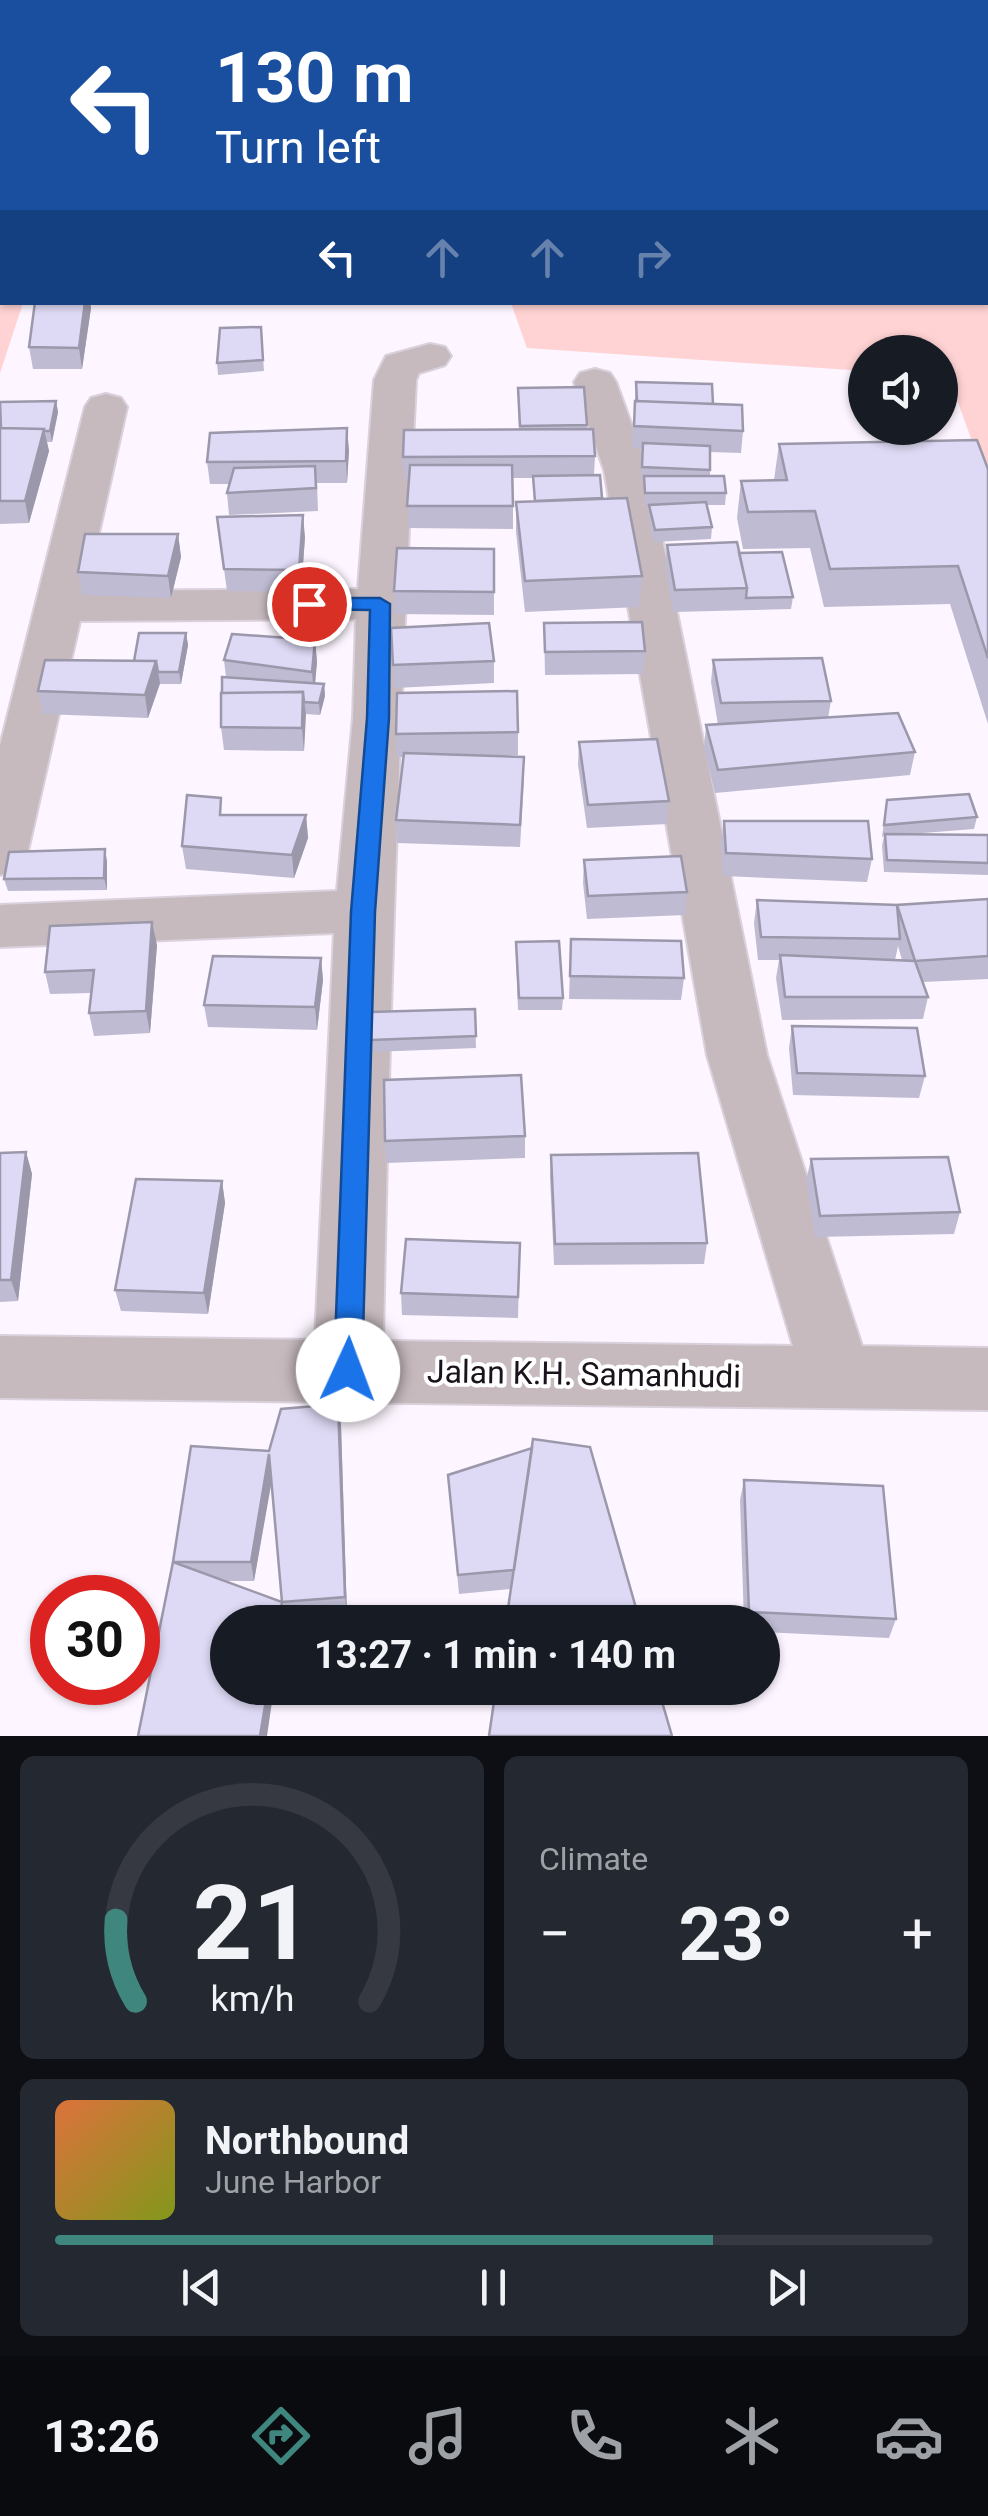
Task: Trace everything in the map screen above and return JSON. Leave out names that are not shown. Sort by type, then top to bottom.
[{"type":"street","points":[[348,1370],[363,912],[378,718],[380,604],[396,370],[413,358],[430,356]]},
{"type":"street","points":[[595,382],[626,470],[737,1056],[837,1377]]},
{"type":"street","points":[[0,855],[106,407]]},
{"type":"street","points":[[58,606],[380,604]]},
{"type":"street","points":[[0,926],[363,912]]},
{"type":"street","name":"Jalan K.H. Samanhudi","points":[[0,1367],[988,1379]]},
{"type":"shaded area","points":[[0,305],[22,305],[0,373]]},
{"type":"shaded area","points":[[512,305],[988,305],[988,486],[958,402],[958,335],[848,335],[848,370],[527,348]]},
{"type":"building","points":[[35,305],[85,305],[79,348],[29,347]]},
{"type":"building","points":[[261,327],[263,360],[217,363],[220,328]]},
{"type":"building","points":[[636,382],[712,384],[713,404],[637,401]]},
{"type":"building","points":[[584,387],[587,425],[520,426],[518,388]]},
{"type":"building","points":[[56,401],[50,431],[1,428],[0,402]]},
{"type":"building","points":[[635,401],[742,405],[743,431],[634,426]]},
{"type":"building","points":[[0,428],[44,429],[25,501],[0,501]]},
{"type":"building","points":[[347,428],[346,461],[207,462],[210,433]]},
{"type":"building","points":[[593,429],[595,456],[403,457],[404,430]]},
{"type":"building","points":[[958,440],[977,440],[988,469],[988,658],[958,566],[830,569],[815,511],[748,512],[741,481],[787,480],[779,444],[958,445]]},
{"type":"building","points":[[643,443],[710,446],[710,470],[642,467]]},
{"type":"building","points":[[410,465],[512,465],[513,506],[407,506]]},
{"type":"building","points":[[315,466],[316,488],[227,493],[234,468]]},
{"type":"building","points":[[600,475],[602,498],[535,501],[533,476]]},
{"type":"building","points":[[644,476],[724,476],[726,493],[645,493]]},
{"type":"building","points":[[627,498],[642,576],[525,581],[516,502]]},
{"type":"building","points":[[706,502],[712,527],[655,530],[649,505]]},
{"type":"building","points":[[303,515],[299,570],[224,569],[217,517]]},
{"type":"building","points":[[85,534],[178,534],[168,576],[78,572]]},
{"type":"building","points":[[737,542],[747,588],[675,590],[667,545]]},
{"type":"building","points":[[397,548],[494,549],[494,592],[394,591]]},
{"type":"building","points":[[782,552],[793,597],[746,598],[739,553]]},
{"type":"building","points":[[642,622],[645,651],[545,652],[544,623]]},
{"type":"building","points":[[489,623],[494,661],[393,665],[391,628]]},
{"type":"building","points":[[139,633],[186,633],[179,672],[158,672],[156,661],[134,661]]},
{"type":"building","points":[[232,634],[315,640],[312,672],[224,660]]},
{"type":"building","points":[[822,658],[831,701],[721,703],[713,660]]},
{"type":"building","points":[[45,660],[156,661],[145,695],[38,691]]},
{"type":"building","points":[[222,677],[324,684],[319,703],[304,702],[303,692],[222,693]]},
{"type":"building","points":[[517,691],[518,732],[396,734],[397,693]]},
{"type":"building","points":[[303,692],[302,728],[221,727],[221,693]]},
{"type":"building","points":[[898,713],[915,752],[718,770],[706,725]]},
{"type":"building","points":[[657,739],[669,801],[588,805],[579,742]]},
{"type":"building","points":[[404,753],[524,757],[520,825],[396,820]]},
{"type":"building","points":[[969,794],[977,817],[884,825],[887,800]]},
{"type":"building","points":[[187,795],[221,798],[220,815],[306,815],[292,855],[182,846]]},
{"type":"building","points":[[724,821],[868,821],[872,859],[726,853]]},
{"type":"building","points":[[885,834],[988,835],[988,863],[887,860]]},
{"type":"building","points":[[105,849],[104,878],[4,879],[9,852]]},
{"type":"building","points":[[681,856],[687,892],[588,896],[584,860]]},
{"type":"building","points":[[988,899],[988,956],[915,961],[897,905]]},
{"type":"building","points":[[757,900],[897,905],[900,939],[761,937]]},
{"type":"building","points":[[152,922],[146,1011],[89,1013],[94,970],[45,972],[50,926]]},
{"type":"building","points":[[571,939],[681,941],[684,978],[570,976]]},
{"type":"building","points":[[559,941],[563,998],[519,998],[516,942]]},
{"type":"building","points":[[780,955],[915,961],[928,997],[785,997]]},
{"type":"building","points":[[213,956],[321,958],[315,1007],[204,1005]]},
{"type":"building","points":[[475,1009],[476,1036],[371,1040],[371,1012]]},
{"type":"building","points":[[792,1026],[917,1028],[925,1076],[797,1073]]},
{"type":"building","points":[[521,1075],[525,1136],[385,1141],[384,1080]]},
{"type":"building","points":[[26,1152],[11,1280],[0,1280],[0,1153]]},
{"type":"building","points":[[698,1153],[707,1243],[555,1244],[551,1155]]},
{"type":"building","points":[[948,1157],[960,1212],[820,1216],[811,1159]]},
{"type":"building","points":[[136,1179],[222,1181],[204,1293],[115,1290]]},
{"type":"building","points":[[406,1239],[520,1243],[518,1297],[401,1293]]},
{"type":"building","points":[[338,1404],[345,1597],[282,1602],[269,1454],[251,1562],[173,1562],[191,1446],[269,1451],[281,1409]]},
{"type":"building","points":[[533,1439],[590,1447],[635,1605],[509,1605]]},
{"type":"building","points":[[532,1448],[514,1570],[458,1575],[448,1475]]},
{"type":"building","points":[[744,1480],[883,1486],[896,1619],[780,1613],[780,1605],[749,1605]]},
{"type":"building","points":[[173,1562],[282,1602],[210,1605],[210,1705],[265,1705],[260,1736],[138,1736],[144,1705],[160,1705],[160,1627]]},
{"type":"building","points":[[494,1705],[663,1705],[672,1736],[489,1736]]},
{"type":"route","points":[[309,604],[380,604],[378,718],[363,912],[348,1370]]}]
